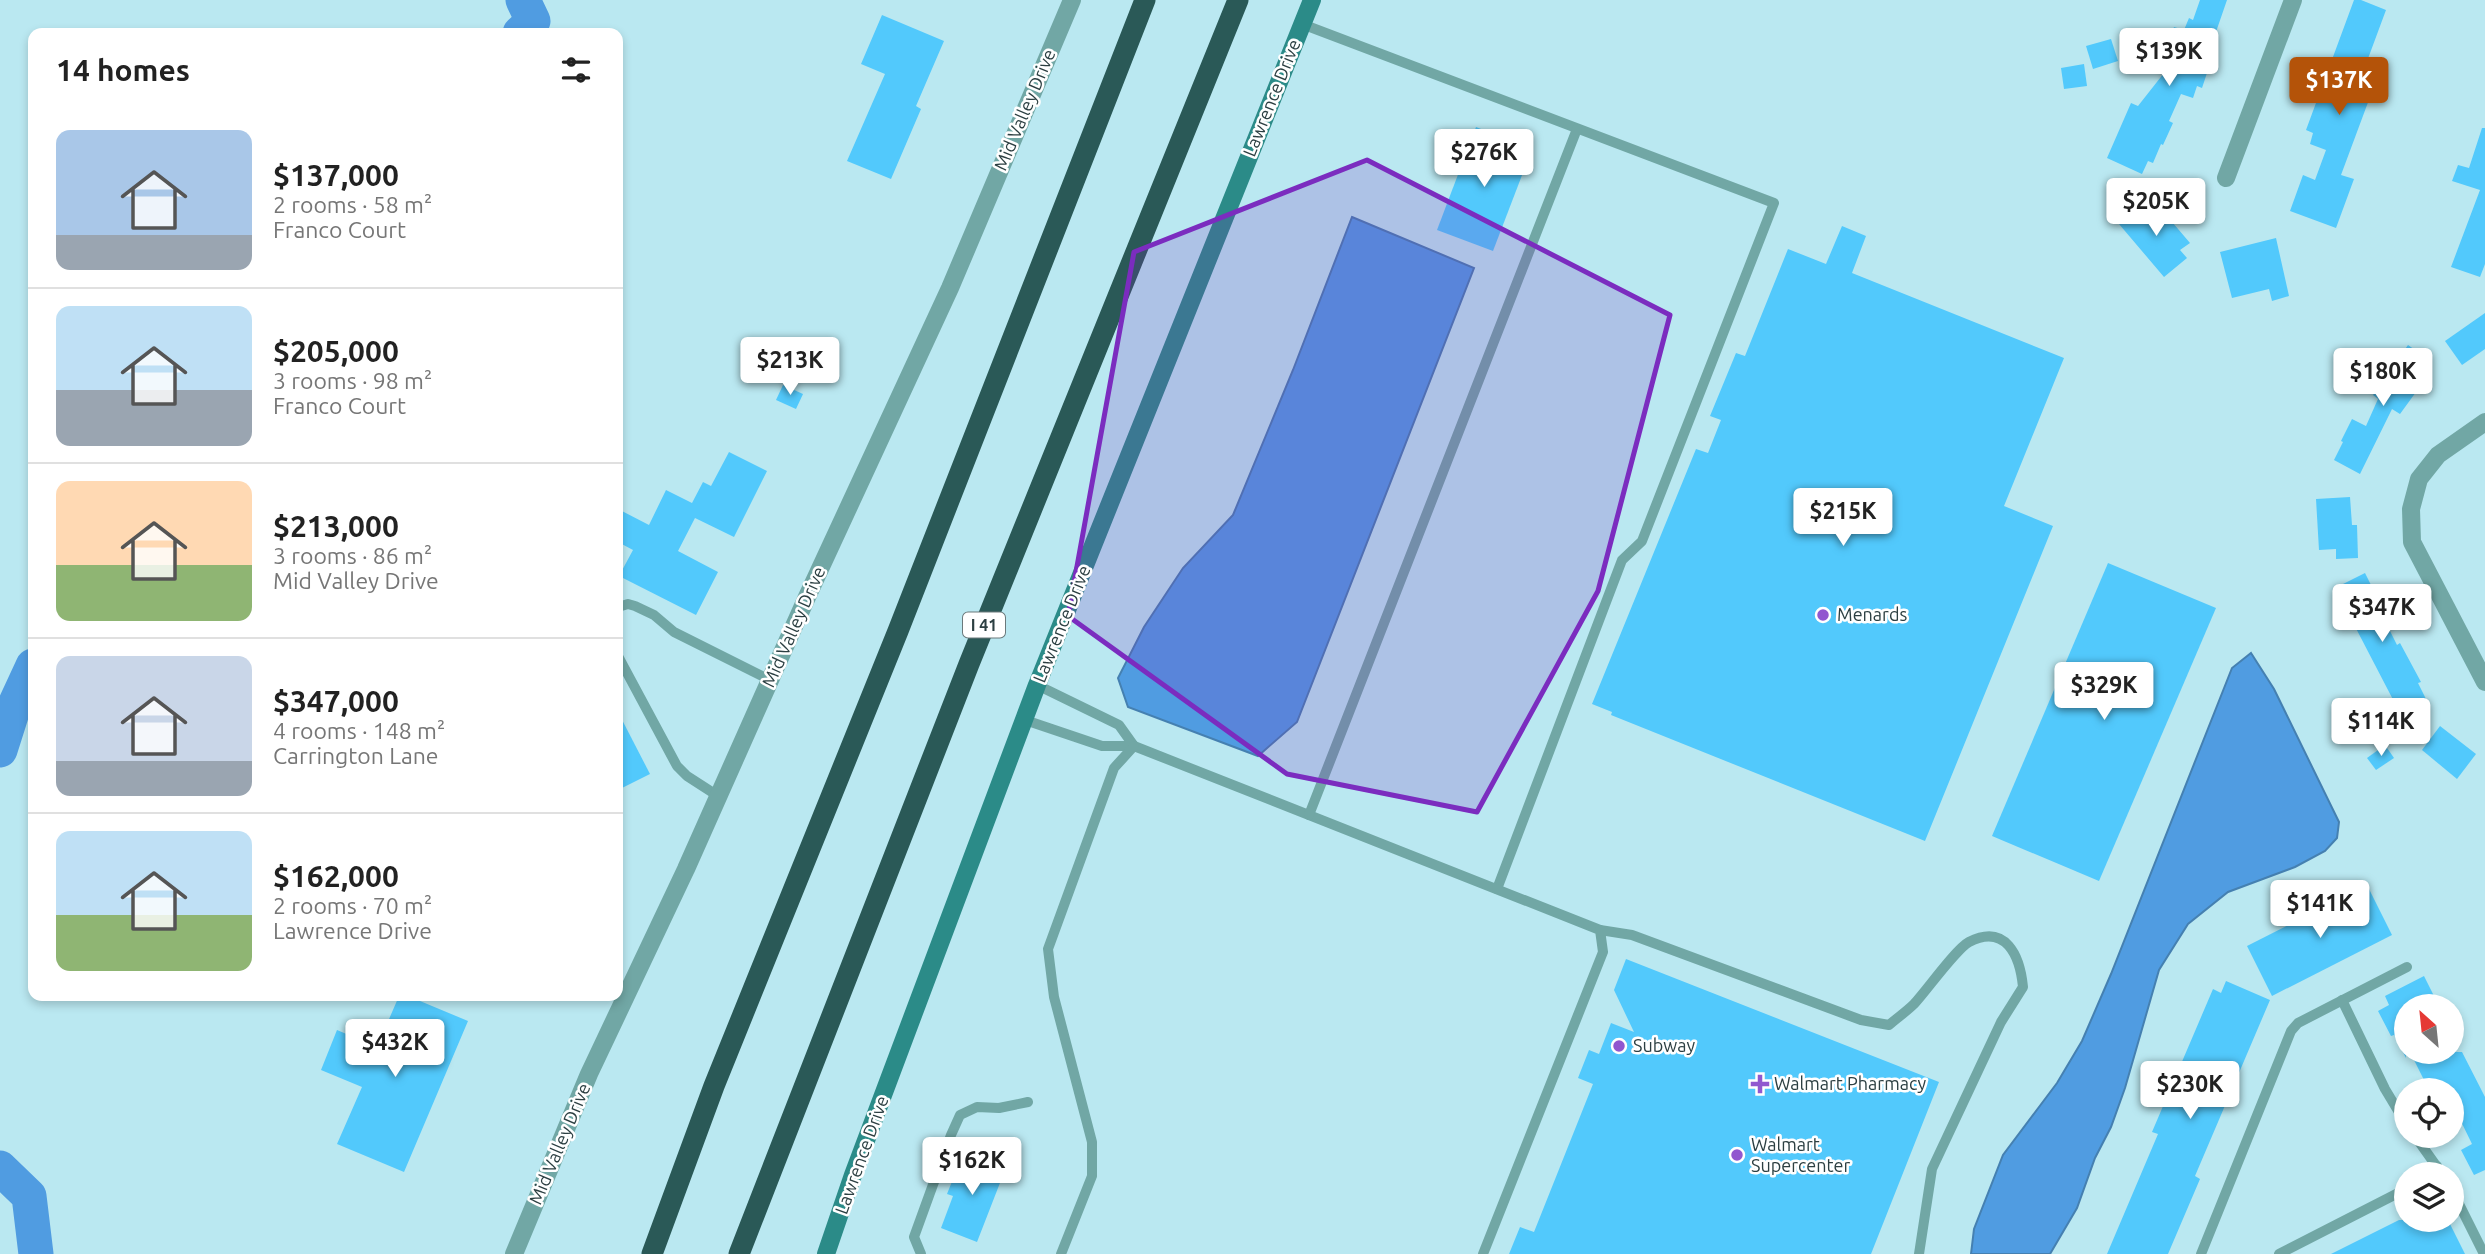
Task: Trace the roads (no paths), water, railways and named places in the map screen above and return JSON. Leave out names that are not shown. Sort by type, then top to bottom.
[{"type":"highway","points":[[654,1249],[714,1086],[898,631],[1145,0]]},
{"type":"highway","name":"I 41","points":[[739,1254],[974,651],[1238,0]]},
{"type":"main road","name":"Lawrence Drive","points":[[826,1254],[853,1175],[1037,685],[1312,0]]},
{"type":"street","name":"Mid Valley Drive","points":[[623,1001],[950,288],[1072,0]]},
{"type":"street","points":[[2226,178],[2293,0]]},
{"type":"street","points":[[2485,422],[2438,454],[2419,478],[2411,509],[2412,542],[2485,682]]},
{"type":"street","name":"Mid Valley Drive","points":[[514,1254],[589,1074],[623,1001]]},
{"type":"lane","points":[[1302,24],[1774,203],[1642,541],[1622,560],[1497,889]]},
{"type":"lane","points":[[1309,815],[1577,129]]},
{"type":"lane","points":[[623,606],[635,606],[654,615],[674,632],[770,680]]},
{"type":"lane","points":[[623,665],[677,766],[718,796]]},
{"type":"lane","points":[[1037,685],[1119,725],[1134,746]]},
{"type":"lane","points":[[1025,720],[1102,746],[1134,746],[1600,930],[1632,935],[1861,1020],[1889,1025],[1912,1006],[1967,943],[1989,935],[2004,941],[2016,953],[2023,987],[2001,1022],[1932,1169],[1919,1254]]},
{"type":"lane","points":[[1061,1254],[1092,1176],[1093,1142],[1054,997],[1048,949],[1114,768],[1134,746]]},
{"type":"lane","points":[[1483,1254],[1603,952],[1600,930]]},
{"type":"lane","points":[[2201,1254],[2291,1031],[2298,1023],[2407,967]]},
{"type":"lane","points":[[2342,1000],[2394,1103]]},
{"type":"lane","points":[[921,1254],[914,1237],[960,1115],[976,1107],[999,1108],[1028,1102]]},
{"type":"lane","points":[[2279,1254],[2394,1195]]},
{"type":"lane","points":[[2464,1214],[2484,1254]]},
{"type":"water","points":[[1352,217],[1474,268],[1297,722],[1258,756],[1128,707],[1118,678],[1144,627],[1183,568],[1233,515]]},
{"type":"water","points":[[2251,653],[2274,689],[2339,822],[2337,838],[2325,851],[2295,867],[2228,892],[2188,924],[2159,970],[2111,1127],[2095,1158],[2077,1208],[2050,1254],[1971,1254],[1974,1229],[2003,1155],[2057,1083],[2082,1041],[2232,668]]},
{"type":"waterway","points":[[523,0],[533,21],[525,28]]},
{"type":"waterway","points":[[0,750],[13,709],[28,677]]},
{"type":"waterway","points":[[0,1168],[29,1196],[36,1254]]},
{"type":"place","name":"Menards","points":[[1823,615]]},
{"type":"place","name":"Subway","points":[[1619,1046]]},
{"type":"place","name":"Walmart Pharmacy","points":[[1760,1084]]},
{"type":"place","name":"Walmart Supercenter","points":[[1737,1155]]}]
